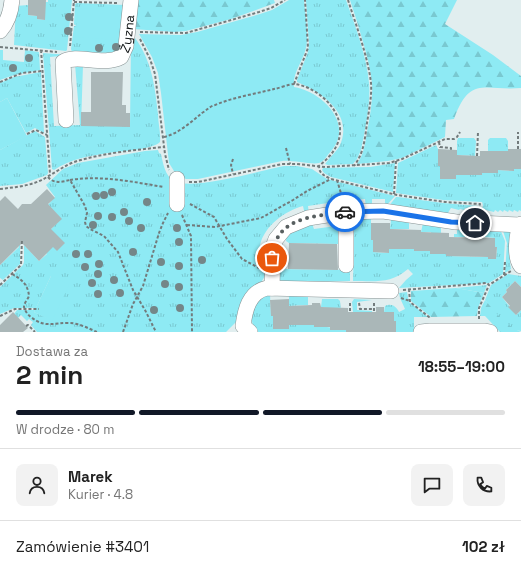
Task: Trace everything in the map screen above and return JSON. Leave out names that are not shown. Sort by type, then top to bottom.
[{"type":"lane","points":[[0,31],[8,18],[12,0]]},
{"type":"lane","name":"Żyzna","points":[[66,120],[63,62],[72,59],[108,61],[121,57],[131,31],[131,2]]},
{"type":"lane","points":[[272,288],[273,247],[276,239],[286,228],[308,218],[346,212],[383,211],[451,222],[521,224],[516,251],[518,261],[521,266]]},
{"type":"lane","points":[[346,212],[346,265]]},
{"type":"lane","points":[[243,330],[246,308],[252,298],[262,289],[390,291]]},
{"type":"lane","points":[[426,331],[485,331]]},
{"type":"path","points":[[131,31],[186,33],[271,8],[285,0]]},
{"type":"path","points":[[294,84],[308,48],[305,0]]},
{"type":"path","points":[[348,0],[358,29],[371,83],[369,111],[364,144],[361,154],[354,166]]},
{"type":"path","points":[[70,46],[74,1],[131,2]]},
{"type":"path","points":[[131,31],[150,59],[155,74],[168,167],[173,176],[191,240],[192,332]]},
{"type":"path","points":[[0,47],[62,52]]},
{"type":"path","points":[[41,50],[49,176],[51,181],[110,178],[178,193],[214,217],[227,239],[242,259],[260,268],[272,269]]},
{"type":"path","points":[[0,82],[22,74],[42,71]]},
{"type":"path","points":[[164,137],[171,135],[184,127],[214,105],[294,84],[310,89],[322,97],[332,107],[339,121],[340,134],[337,147],[319,166]]},
{"type":"path","points":[[26,134],[36,130],[47,135]]},
{"type":"path","points":[[124,332],[137,296],[148,273],[163,223],[178,193],[186,182],[198,182],[290,164],[354,166],[396,161],[445,139],[454,139],[460,132]]},
{"type":"path","points":[[477,156],[478,132]]},
{"type":"path","points":[[518,132],[518,149]]},
{"type":"path","points":[[439,142],[440,147],[451,148],[451,150]]},
{"type":"path","points":[[0,189],[24,186],[49,176],[75,162],[110,154],[164,147]]},
{"type":"path","points":[[286,148],[290,164]]},
{"type":"path","points":[[233,159],[231,165],[233,174]]},
{"type":"path","points":[[394,194],[396,161]]},
{"type":"path","points":[[319,166],[320,172],[331,179],[394,194],[445,202],[480,204],[481,205],[475,216],[475,223]]},
{"type":"path","points":[[187,225],[215,227],[261,218],[271,214],[307,191],[331,179]]},
{"type":"path","points":[[70,180],[85,206],[87,213],[85,222],[86,226],[90,230],[104,236],[113,244],[137,296],[156,332]]},
{"type":"path","points":[[337,180],[346,212]]},
{"type":"path","points":[[0,285],[22,264],[22,239]]},
{"type":"path","points":[[485,331],[479,308],[489,285],[521,266]]},
{"type":"path","points":[[12,274],[23,280],[29,296],[24,304],[25,309],[33,319],[44,324],[54,325],[71,323],[97,332]]},
{"type":"path","points":[[390,291],[489,285]]},
{"type":"path","points":[[409,289],[410,302],[430,318],[426,331]]},
{"type":"path","points":[[350,302],[350,312]]},
{"type":"path","points":[[360,303],[360,309],[374,309]]},
{"type":"path","points":[[0,316],[15,309],[39,309]]},
{"type":"path","points":[[26,326],[28,325],[35,332]]},
{"type":"green space","points":[[48,0],[72,0],[67,50],[14,45],[16,6],[28,5],[28,15],[37,16],[37,19],[45,20],[45,2],[48,2]]},
{"type":"green space","points":[[135,0],[274,0],[275,3],[231,19],[186,31],[174,32],[133,29]]},
{"type":"green space","points":[[289,0],[304,0],[307,31],[305,53],[296,72],[294,87],[314,95],[324,102],[337,119],[339,129],[338,140],[332,150],[324,160],[319,163],[282,161],[198,179],[186,179],[181,177],[174,171],[169,163],[158,73],[152,57],[139,34],[181,35],[197,32],[272,10]]},
{"type":"green space","points":[[306,0],[346,0],[357,30],[368,73],[369,91],[366,125],[361,150],[353,164],[325,164],[339,147],[343,135],[343,125],[340,115],[326,99],[317,92],[297,82],[308,52],[309,44]]},
{"type":"green space","points":[[350,0],[457,0],[445,24],[493,55],[521,76],[521,88],[480,88],[472,91],[466,96],[460,105],[454,119],[446,120],[445,137],[402,158],[357,164],[363,153],[366,141],[371,108],[372,83],[366,52]]},
{"type":"green space","points":[[75,4],[125,5],[122,49],[116,53],[72,52],[71,49],[74,26],[76,26],[74,24]]},
{"type":"green space","points":[[78,8],[119,9],[119,40],[75,37]]},
{"type":"green space","points":[[135,38],[141,47],[152,74],[157,104],[160,142],[150,147],[80,158],[54,170],[52,169],[43,53],[70,55],[50,57],[54,126],[80,125],[75,64],[83,65],[81,126],[130,126],[131,40]]},
{"type":"green space","points":[[0,50],[3,50],[3,60],[24,62],[25,50],[39,52],[40,70],[14,75],[0,80]]},
{"type":"green space","points":[[41,72],[44,133],[35,128],[26,133],[7,98],[0,102],[0,83],[14,77]]},
{"type":"green space","points":[[7,98],[27,136],[0,150],[0,102]]},
{"type":"green space","points":[[35,131],[45,137],[47,175],[22,184],[0,186],[0,150]]},
{"type":"green space","points":[[458,138],[474,138],[476,141],[475,156],[457,155]]},
{"type":"green space","points":[[490,138],[506,138],[508,141],[508,151],[488,154],[488,140]]},
{"type":"green space","points":[[436,145],[438,149],[438,166],[440,166],[440,179],[456,179],[456,175],[482,175],[482,173],[498,173],[498,170],[514,171],[514,169],[521,169],[521,211],[485,211],[482,210],[482,202],[443,200],[396,193],[398,163]]},
{"type":"green space","points":[[158,150],[161,154],[168,176],[174,181],[183,183],[211,182],[284,166],[297,166],[312,169],[327,179],[395,196],[385,207],[385,199],[372,199],[372,207],[366,207],[365,199],[345,201],[345,209],[342,209],[341,201],[308,206],[309,214],[305,215],[303,206],[283,215],[266,231],[260,245],[259,267],[267,268],[265,276],[237,321],[226,332],[37,332],[31,325],[33,322],[29,319],[27,321],[21,315],[18,318],[14,314],[17,310],[35,310],[34,312],[52,320],[51,276],[36,308],[14,308],[0,314],[0,287],[23,265],[24,245],[39,261],[47,254],[45,252],[51,229],[61,219],[54,211],[45,208],[55,197],[46,185],[63,169],[78,163]]},
{"type":"green space","points":[[395,163],[393,192],[331,177],[322,170],[323,168],[370,167]]},
{"type":"green space","points":[[396,197],[478,206],[475,211],[465,208],[464,210],[459,210],[451,208],[446,216],[388,207]]},
{"type":"green space","points":[[371,215],[371,239],[373,240],[373,252],[389,253],[389,249],[414,249],[415,251],[430,251],[431,254],[446,254],[447,256],[488,257],[488,259],[496,259],[497,247],[495,247],[495,238],[485,237],[485,231],[500,229],[505,241],[503,274],[489,283],[399,288],[413,274],[408,269],[402,274],[382,281],[353,281],[354,246],[349,240],[350,219]]},
{"type":"green space","points":[[335,218],[340,220],[342,257],[338,261],[338,244],[289,243],[286,241],[287,234],[311,221],[314,229],[336,226]]},
{"type":"green space","points":[[391,220],[409,221],[409,229],[390,229]]},
{"type":"green space","points":[[423,223],[441,226],[441,235],[431,235],[431,232],[421,232]]},
{"type":"green space","points":[[502,228],[507,228],[512,233],[511,269],[505,273],[507,243]]},
{"type":"green space","points":[[457,229],[473,229],[473,237],[454,237],[454,234],[457,234]]},
{"type":"green space","points":[[18,245],[20,245],[20,264],[3,280],[0,278],[0,265],[19,247]]},
{"type":"green space","points":[[279,269],[350,270],[350,281],[282,282],[279,281]]},
{"type":"green space","points":[[508,274],[521,276],[521,287],[515,281],[506,290],[507,292],[502,297],[516,315],[521,310],[521,331],[515,330],[505,324],[485,300],[491,285]]},
{"type":"green space","points":[[51,276],[69,285],[52,321],[34,312]]},
{"type":"green space","points":[[487,285],[484,293],[456,288]]},
{"type":"green space","points":[[456,288],[484,293],[478,308],[477,316],[431,317],[411,301],[411,291]]},
{"type":"green space","points":[[407,292],[409,302],[428,317],[414,317],[414,332],[396,332],[394,312],[384,312],[385,306],[393,306],[399,312],[405,309],[399,293]]},
{"type":"green space","points":[[270,294],[273,329],[289,329],[289,325],[314,325],[346,330],[388,332],[258,332],[252,320],[253,312],[259,299]]},
{"type":"green space","points":[[308,294],[308,305],[289,306],[289,295]]},
{"type":"green space","points":[[322,299],[338,299],[340,301],[341,310],[321,307]]},
{"type":"green space","points":[[354,299],[372,300],[357,302],[357,310],[372,312],[353,312],[352,302]]},
{"type":"green space","points":[[485,300],[506,322],[521,332],[500,332],[485,316],[480,316],[481,308]]},
{"type":"building","points":[[28,0],[46,0],[45,20],[37,19],[37,16],[28,15]]},
{"type":"building","points":[[91,72],[123,72],[122,105],[126,105],[126,113],[130,113],[130,127],[81,126],[81,112],[91,112]]},
{"type":"building","points":[[438,149],[457,150],[457,155],[480,156],[480,151],[508,151],[508,149],[521,149],[521,169],[514,169],[514,171],[498,170],[498,173],[482,173],[482,175],[456,175],[456,179],[440,179]]},
{"type":"building","points":[[47,189],[55,198],[48,204],[62,219],[51,229],[65,243],[57,251],[53,247],[39,261],[22,243],[0,265],[0,201],[5,196],[18,209],[22,204],[31,204]]},
{"type":"building","points":[[371,223],[390,223],[390,229],[449,233],[449,237],[495,238],[495,247],[497,247],[496,259],[488,259],[488,257],[446,256],[446,254],[430,254],[430,251],[414,251],[414,249],[389,249],[389,253],[373,252]]},
{"type":"building","points":[[289,243],[337,244],[338,270],[288,269]]},
{"type":"building","points":[[515,281],[521,287],[521,310],[516,315],[508,307],[510,306],[502,297],[507,292],[506,290]]},
{"type":"building","points":[[289,299],[289,306],[312,305],[312,303],[320,303],[321,307],[348,308],[348,312],[376,312],[376,307],[384,307],[384,312],[394,312],[396,332],[346,332],[346,330],[330,330],[330,327],[314,327],[314,325],[289,325],[289,329],[273,329],[273,316],[271,316],[270,300]]},
{"type":"building","points":[[13,312],[28,328],[23,332],[0,332],[0,325]]},
{"type":"way so far","points":[[272,258],[273,247],[276,239],[292,224],[308,218],[345,212]]},
{"type":"route","points":[[345,212],[383,211],[451,222],[475,223]]}]
